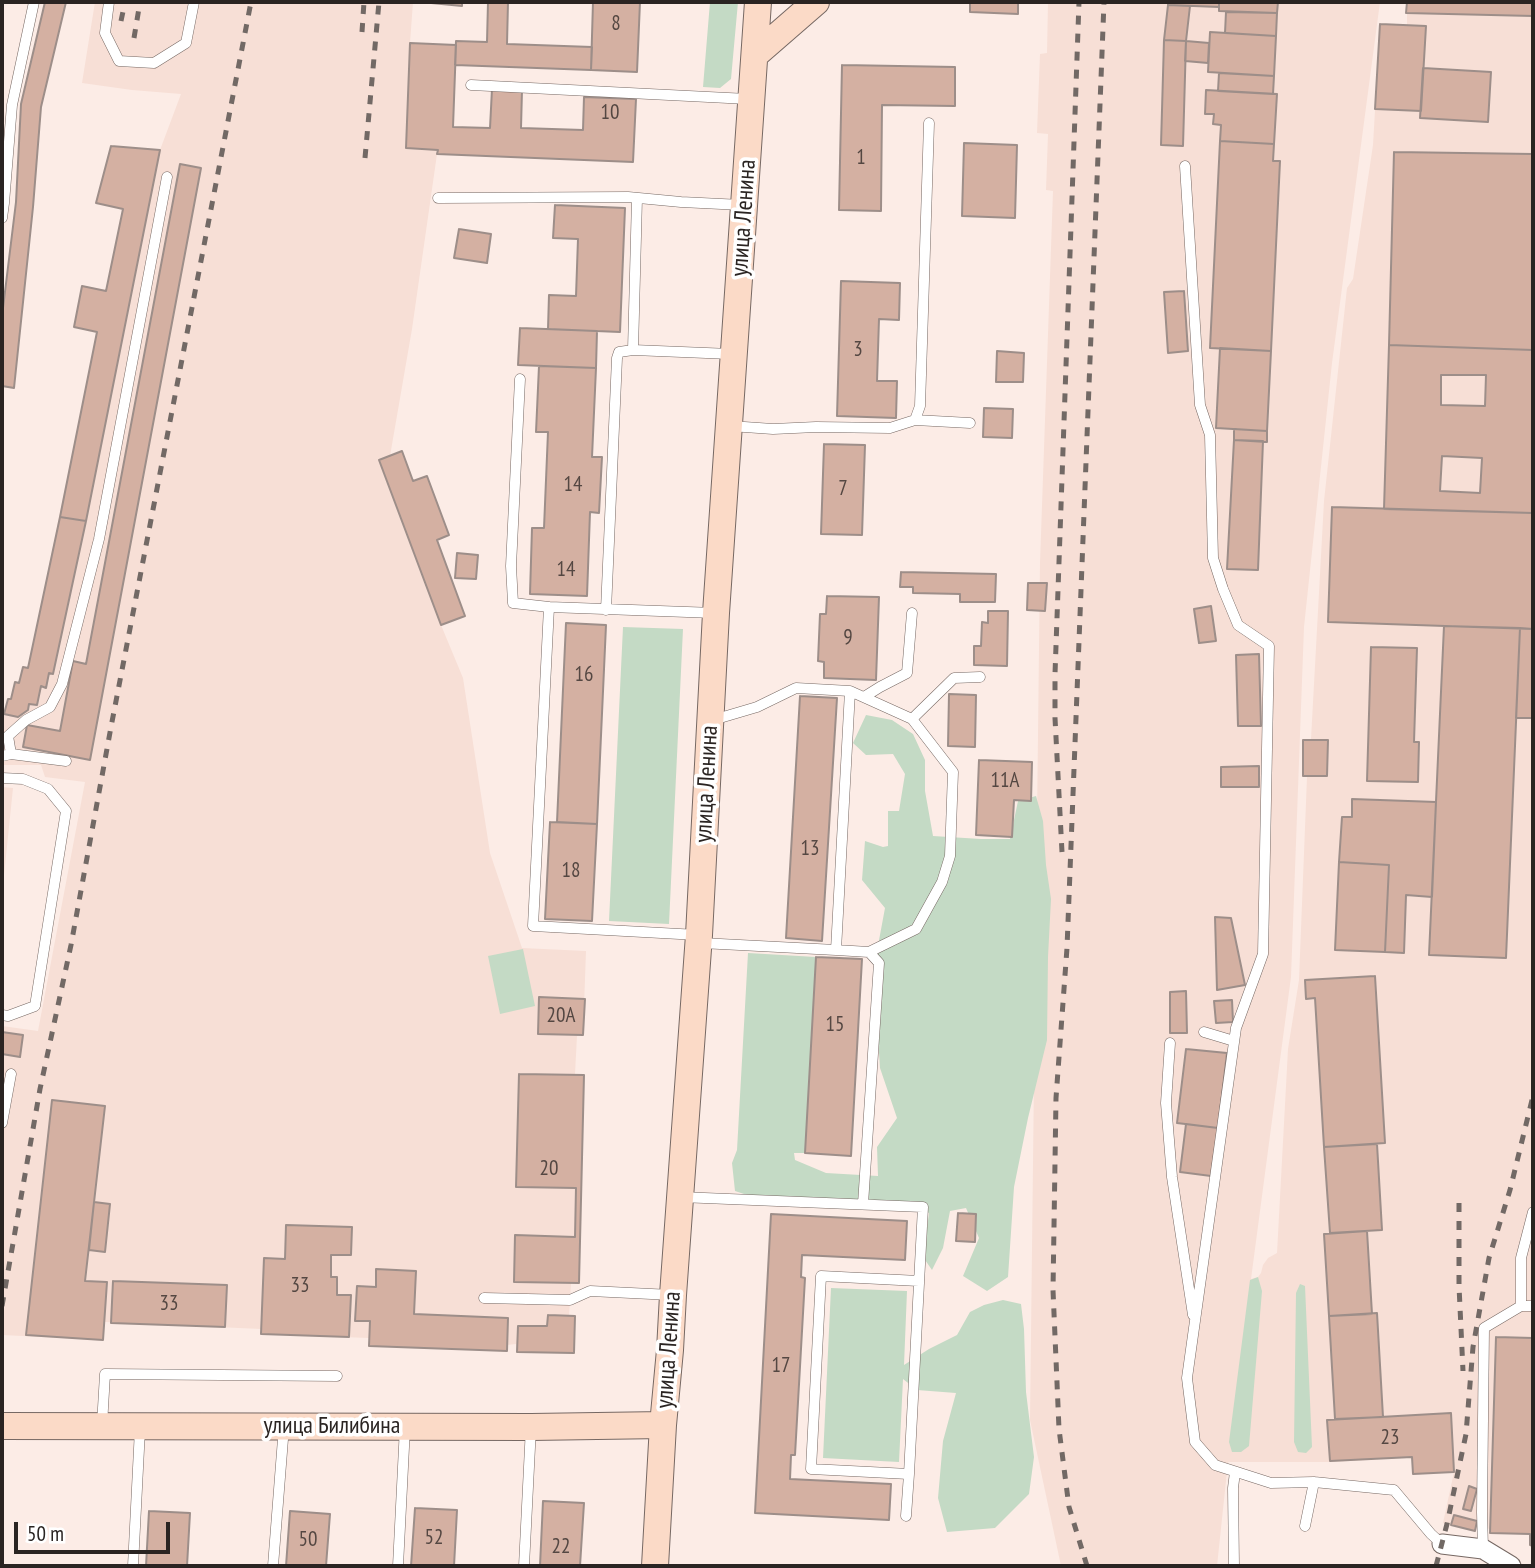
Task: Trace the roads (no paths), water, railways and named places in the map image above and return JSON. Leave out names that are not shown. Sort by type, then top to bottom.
[{"type":"main road","name":"улица Ленина","points":[[655,1566],[758,2]]},
{"type":"main road","points":[[755,55],[816,2]]},
{"type":"main road","name":"улица Билибина","points":[[2,1426],[663,1425]]},
{"type":"street","points":[[1442,1544],[1483,1549],[1511,1566]]},
{"type":"lane","points":[[2,218],[12,105],[34,2]]},
{"type":"lane","points":[[109,2],[105,33],[119,61],[154,63],[186,43],[194,2]]},
{"type":"lane","points":[[471,85],[752,99]]},
{"type":"lane","points":[[915,420],[920,406],[929,123]]},
{"type":"lane","points":[[1185,166],[1200,405],[1210,435],[1213,558],[1238,625],[1269,646],[1264,954],[1236,1028],[1234,1041],[1187,1378],[1195,1442],[1215,1465],[1271,1483],[1314,1482],[1394,1490],[1442,1544]]},
{"type":"lane","points":[[66,761],[6,755],[8,736],[26,720],[50,707],[62,684],[99,540],[167,177]]},
{"type":"lane","points":[[438,198],[637,198],[745,205]]},
{"type":"lane","points":[[633,350],[637,198]]},
{"type":"lane","points":[[606,610],[619,352],[633,350],[735,354]]},
{"type":"lane","points":[[520,379],[510,566],[513,603],[606,610],[716,613]]},
{"type":"lane","points":[[730,426],[773,429],[890,428],[915,420],[970,423]]},
{"type":"lane","points":[[549,607],[533,926],[869,952],[916,929],[942,882],[950,856],[953,772],[912,719],[850,691],[796,688],[757,707],[710,721]]},
{"type":"lane","points":[[864,697],[907,673],[912,613]]},
{"type":"lane","points":[[912,719],[954,678],[980,677]]},
{"type":"lane","points":[[836,950],[850,691]]},
{"type":"lane","points":[[2,778],[23,779],[48,789],[66,811],[35,1006],[8,1016],[2,1015]]},
{"type":"lane","points":[[863,1204],[879,963],[869,952]]},
{"type":"lane","points":[[1204,1032],[1234,1041]]},
{"type":"lane","points":[[1170,1043],[1166,1103],[1170,1152],[1194,1326]]},
{"type":"lane","points":[[2,1123],[11,1074]]},
{"type":"lane","points":[[680,1196],[923,1206],[905,1516]]},
{"type":"lane","points":[[1521,1306],[1521,1258],[1533,1212]]},
{"type":"lane","points":[[909,1474],[811,1469],[821,1276],[919,1281]]},
{"type":"lane","points":[[484,1298],[570,1300],[590,1291],[673,1295]]},
{"type":"lane","points":[[1483,1549],[1484,1328],[1521,1306],[1533,1307]]},
{"type":"lane","points":[[102,1425],[105,1374],[337,1376]]},
{"type":"lane","points":[[133,1566],[140,1425]]},
{"type":"lane","points":[[273,1566],[284,1426]]},
{"type":"lane","points":[[398,1566],[405,1426]]},
{"type":"lane","points":[[524,1566],[531,1427]]},
{"type":"lane","points":[[1234,1566],[1235,1472]]},
{"type":"lane","points":[[1305,1526],[1314,1482]]},
{"type":"railway","points":[[121,21],[125,2]]},
{"type":"railway","points":[[134,38],[140,2]]},
{"type":"railway","points":[[2,1306],[40,1089],[71,945],[251,2]]},
{"type":"railway","points":[[362,32],[364,2]]},
{"type":"railway","points":[[365,158],[379,2]]},
{"type":"railway","points":[[1062,852],[1055,674],[1079,2]]},
{"type":"railway","points":[[1087,1566],[1069,1507],[1059,1429],[1053,1290],[1056,1098],[1067,948],[1104,2]]},
{"type":"railway","points":[[1436,1566],[1466,1434],[1473,1347],[1489,1258],[1510,1190],[1533,1096]]},
{"type":"railway","points":[[1459,1203],[1463,1371]]}]
